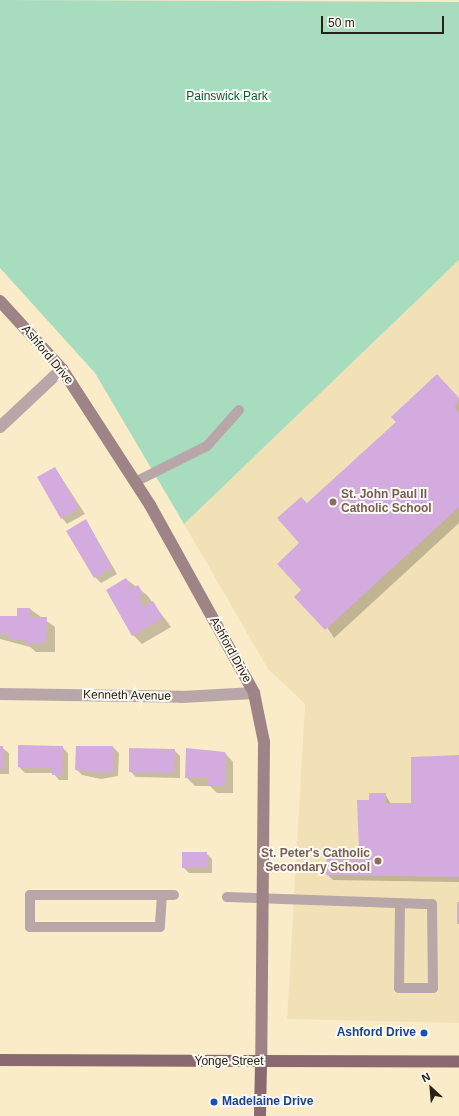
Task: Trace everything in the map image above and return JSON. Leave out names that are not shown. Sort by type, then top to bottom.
[{"type":"main road","name":"Ashford Drive","points":[[0,301],[62,370],[135,482],[254,693],[264,742],[261,1062]]},
{"type":"main road","name":"Yonge Street","points":[[0,1060],[459,1062]]},
{"type":"main road","points":[[260,1116],[261,1062]]},
{"type":"street","points":[[0,427],[62,370]]},
{"type":"street","name":"Kenneth Avenue","points":[[0,694],[182,697],[254,693]]},
{"type":"lane","points":[[135,482],[207,446],[239,410]]},
{"type":"lane","points":[[162,895],[160,927],[30,927],[30,895],[162,895],[174,895]]},
{"type":"lane","points":[[227,897],[262,900],[432,904],[434,988],[399,988],[400,904]]},
{"type":"shaded area","points":[[459,260],[459,1023],[287,1019],[305,704],[268,669],[184,524]]},
{"type":"green space","name":"Painswick Park","points":[[0,0],[459,2],[459,260],[184,524],[95,373],[0,268]]},
{"type":"building","points":[[437,374],[459,398],[455,408],[459,413],[459,507],[325,630],[294,597],[301,590],[277,564],[299,543],[277,518],[301,497],[307,503],[396,422],[391,417]]},
{"type":"building","points":[[55,467],[79,508],[61,519],[37,477]]},
{"type":"building","points":[[86,519],[112,568],[94,578],[66,531]]},
{"type":"building","points":[[126,578],[132,588],[138,585],[143,593],[138,596],[144,607],[153,601],[163,618],[132,636],[106,590]]},
{"type":"building","points":[[17,608],[30,608],[30,617],[47,617],[46,644],[26,644],[26,639],[9,639],[9,634],[0,634],[0,616],[17,616]]},
{"type":"building","points":[[18,745],[63,746],[62,775],[52,775],[52,768],[18,767]]},
{"type":"building","points":[[0,746],[3,746],[3,769],[0,769]]},
{"type":"building","points":[[76,746],[113,746],[113,770],[109,773],[75,770]]},
{"type":"building","points":[[129,748],[175,749],[174,773],[129,772]]},
{"type":"building","points":[[186,748],[225,752],[225,785],[207,785],[207,778],[185,778]]},
{"type":"building","points":[[459,755],[459,877],[326,875],[327,850],[359,850],[357,800],[369,800],[369,793],[386,793],[385,803],[411,803],[411,757]]},
{"type":"building","points":[[182,852],[207,852],[207,868],[182,868]]},
{"type":"building","points":[[457,902],[459,902],[459,924],[457,924]]},
{"type":"place","name":"St. John Paul II Catholic School","points":[[333,502]]},
{"type":"place","name":"St. Peter's Catholic Secondary School","points":[[378,861]]},
{"type":"place","name":"Ashford Drive","points":[[424,1033]]},
{"type":"place","name":"Madelaine Drive","points":[[214,1102]]}]
